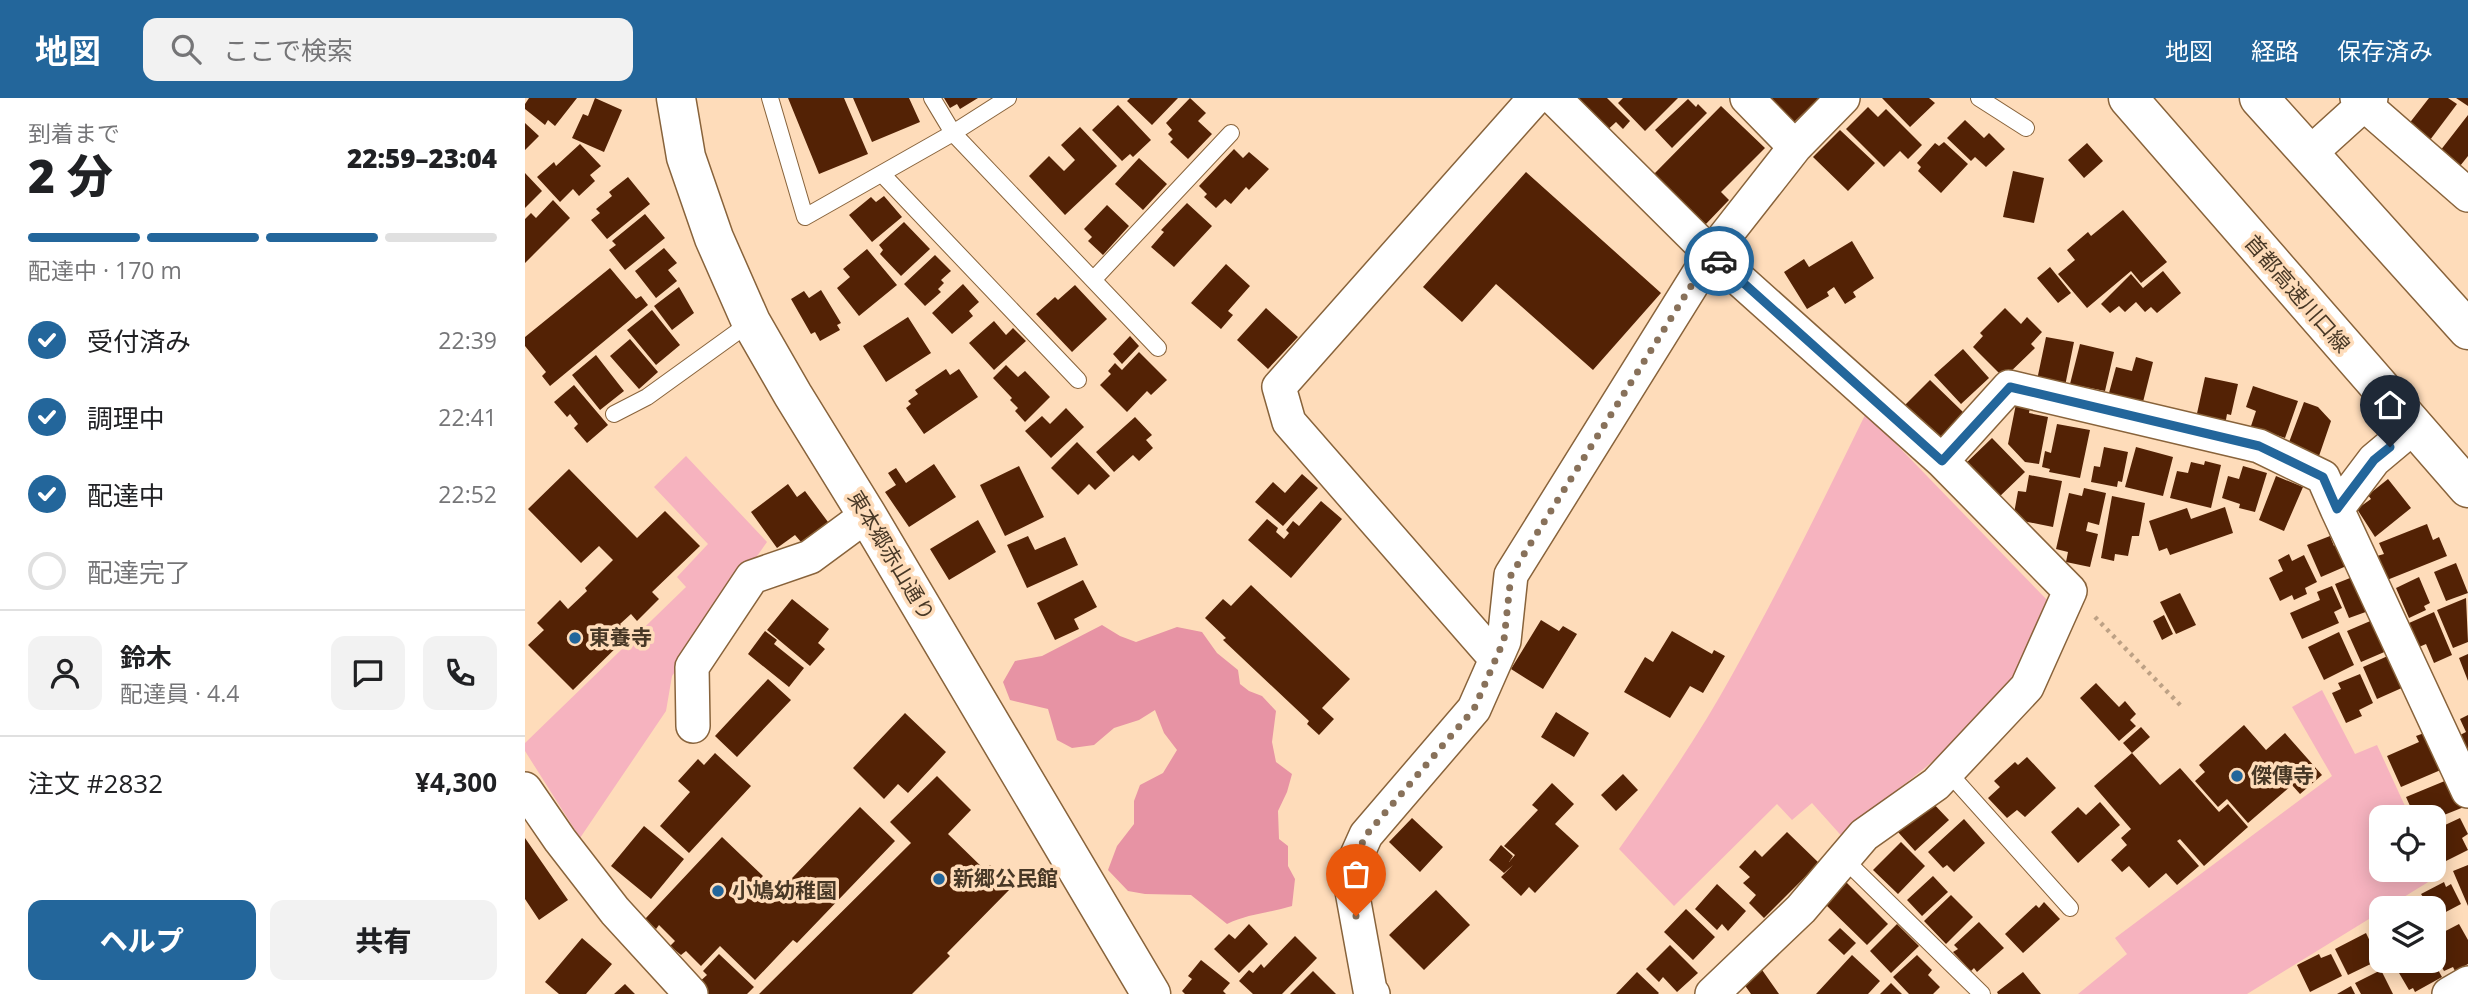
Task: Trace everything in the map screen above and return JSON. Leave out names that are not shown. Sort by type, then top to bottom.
[{"type":"main road","name":"東本郷赤山通り","points":[[675,98],[690,168],[714,238],[751,322],[1151,994]]},
{"type":"main road","name":"首都高速川口線","points":[[2128,98],[2468,488]]},
{"type":"main road","points":[[2259,98],[2468,330]]},
{"type":"street","points":[[1496,659],[1289,422],[1279,387],[1535,98]]},
{"type":"street","points":[[1554,98],[1711,254],[1942,461],[2070,591],[2027,687],[1936,784],[1864,835],[1801,909],[1725,990]]},
{"type":"street","points":[[1747,98],[1795,147]]},
{"type":"street","points":[[1373,994],[1370,990],[1352,891],[1353,863],[1366,835],[1474,709],[1504,640],[1511,575],[1711,254],[1795,147],[1843,98]]},
{"type":"street","points":[[2318,146],[2364,100],[2468,195]]},
{"type":"street","points":[[1942,461],[2010,387],[2259,446],[2323,477],[2468,792]]},
{"type":"street","points":[[2337,509],[2374,460],[2406,434]]},
{"type":"street","points":[[692,726],[692,667],[752,577],[810,557],[867,515]]},
{"type":"street","points":[[525,789],[559,840],[615,911],[691,994]]},
{"type":"street","points":[[2449,994],[2468,983]]},
{"type":"lane","points":[[770,98],[805,217],[1008,98]]},
{"type":"lane","points":[[932,98],[953,132],[1158,348]]},
{"type":"lane","points":[[1979,98],[2026,128]]},
{"type":"lane","points":[[1093,280],[1231,133]]},
{"type":"lane","points":[[882,174],[1078,380]]},
{"type":"lane","points":[[614,414],[647,397],[751,322]]},
{"type":"lane","points":[[1948,772],[2070,908]]},
{"type":"lane","points":[[1844,859],[1982,994]]},
{"type":"path","points":[[2070,591],[2183,708]]},
{"type":"shaded area","points":[[1866,413],[2050,603],[2013,689],[1926,767],[1873,809],[1846,841],[1812,803],[1792,820],[1777,804],[1674,906],[1619,849],[1678,764],[1750,643]]},
{"type":"shaded area","points":[[686,456],[767,542],[672,676],[666,711],[580,838],[525,751],[525,743],[686,587],[677,577],[708,544],[654,487]]},
{"type":"shaded area","points":[[1102,625],[1136,642],[1177,627],[1202,632],[1217,653],[1238,670],[1240,684],[1262,696],[1276,711],[1272,742],[1276,762],[1292,774],[1278,811],[1279,839],[1288,846],[1288,866],[1295,879],[1292,906],[1227,924],[1191,895],[1128,891],[1108,870],[1117,846],[1134,824],[1134,801],[1140,785],[1163,773],[1177,750],[1164,733],[1155,710],[1139,720],[1114,728],[1094,745],[1072,748],[1057,740],[1048,709],[1010,700],[1003,682],[1015,661],[1042,656]]},
{"type":"shaded area","points":[[2322,690],[2355,754],[2377,745],[2404,805],[2369,805],[2369,882],[2428,882],[2406,896],[2369,896],[2369,919],[2247,994],[2078,994],[2127,954],[2115,938],[2332,776],[2292,707]]},
{"type":"building","points":[[529,98],[577,98],[555,126],[548,120],[545,125],[525,109]]},
{"type":"building","points":[[595,98],[622,110],[604,152],[572,138],[583,114],[588,116]]},
{"type":"building","points":[[788,98],[844,98],[868,154],[819,174]]},
{"type":"building","points":[[853,98],[909,98],[920,122],[872,142]]},
{"type":"building","points":[[944,98],[978,98],[960,109],[957,104],[950,108]]},
{"type":"building","points":[[1130,98],[1178,98],[1152,125],[1127,101]]},
{"type":"building","points":[[1190,98],[1206,113],[1198,121],[1212,134],[1188,159],[1170,142],[1173,139],[1168,134],[1172,130],[1166,123]]},
{"type":"building","points":[[1566,98],[1607,98],[1630,121],[1623,129],[1616,122],[1602,135]]},
{"type":"building","points":[[1623,98],[1678,98],[1645,131],[1618,103]]},
{"type":"building","points":[[1764,98],[1819,98],[1790,126]]},
{"type":"building","points":[[1882,98],[1929,98],[1935,103],[1910,127]]},
{"type":"building","points":[[2429,98],[2448,98],[2457,104],[2430,140],[2408,125]]},
{"type":"building","points":[[2456,98],[2468,98],[2468,106]]},
{"type":"building","points":[[1688,99],[1707,113],[1672,148],[1655,130]]},
{"type":"building","points":[[1118,105],[1151,140],[1133,157],[1130,154],[1122,161],[1092,130]]},
{"type":"building","points":[[1721,106],[1765,148],[1721,192],[1729,200],[1705,225],[1654,174]]},
{"type":"building","points":[[1868,107],[1878,117],[1886,109],[1922,145],[1908,159],[1900,151],[1884,167],[1846,129]]},
{"type":"building","points":[[2468,115],[2468,156],[2460,166],[2440,151]]},
{"type":"building","points":[[1965,120],[1984,138],[1989,133],[2005,149],[1986,167],[1975,157],[1971,161],[1947,138]]},
{"type":"building","points":[[525,123],[539,136],[525,150]]},
{"type":"building","points":[[1080,127],[1117,166],[1065,215],[1029,176],[1049,156],[1064,171],[1075,160],[1061,145]]},
{"type":"building","points":[[1840,130],[1875,163],[1848,191],[1813,157]]},
{"type":"building","points":[[1944,142],[1968,164],[1941,193],[1918,171],[1921,167],[1917,163],[1935,143],[1939,146]]},
{"type":"building","points":[[2087,143],[2103,161],[2084,178],[2068,160]]},
{"type":"building","points":[[580,144],[601,166],[590,175],[595,181],[579,196],[573,189],[560,202],[537,177],[554,162],[556,166]]},
{"type":"building","points":[[1234,149],[1243,158],[1249,152],[1269,169],[1249,190],[1246,187],[1231,204],[1225,199],[1216,208],[1204,197],[1207,194],[1199,186]]},
{"type":"building","points":[[1139,158],[1167,184],[1143,210],[1115,184]]},
{"type":"building","points":[[2013,171],[2044,178],[2034,223],[2003,217]]},
{"type":"building","points":[[1526,172],[1661,293],[1593,370],[1496,284],[1462,322],[1423,287]]},
{"type":"building","points":[[525,173],[542,191],[525,208]]},
{"type":"building","points":[[628,177],[650,204],[607,239],[591,220],[600,213],[596,209],[612,196],[609,192]]},
{"type":"building","points":[[884,196],[902,217],[872,242],[849,215],[871,197],[876,202]]},
{"type":"building","points":[[553,200],[570,218],[525,263],[525,219],[531,213],[536,218]]},
{"type":"building","points":[[1187,203],[1212,226],[1174,267],[1151,247],[1164,232],[1161,230]]},
{"type":"building","points":[[1107,205],[1129,226],[1103,255],[1088,241],[1092,237],[1084,229]]},
{"type":"building","points":[[2123,210],[2167,262],[2141,283],[2131,271],[2087,308],[2058,274],[2075,260],[2067,250],[2088,232],[2091,236]]},
{"type":"building","points":[[645,214],[665,238],[625,270],[609,250],[616,245],[612,241]]},
{"type":"building","points":[[904,222],[930,249],[901,276],[880,254],[883,250],[879,245]]},
{"type":"building","points":[[1852,241],[1874,278],[1853,292],[1856,297],[1845,304],[1834,287],[1827,292],[1829,296],[1807,309],[1784,272],[1804,259],[1809,267]]},
{"type":"building","points":[[664,248],[677,263],[668,270],[677,281],[656,298],[635,271]]},
{"type":"building","points":[[867,249],[897,285],[859,316],[837,288],[850,277],[843,269]]},
{"type":"building","points":[[935,255],[951,271],[941,280],[944,283],[938,289],[941,292],[925,306],[904,284]]},
{"type":"building","points":[[1226,264],[1250,286],[1228,311],[1233,315],[1221,329],[1191,303]]},
{"type":"building","points":[[2050,267],[2071,293],[2058,303],[2037,278]]},
{"type":"building","points":[[610,268],[636,299],[641,296],[648,305],[550,386],[542,376],[546,372],[525,346],[525,337]]},
{"type":"building","points":[[2163,271],[2181,293],[2157,313],[2151,307],[2145,312],[2136,302],[2125,312],[2119,306],[2110,313],[2101,304],[2131,274],[2143,288]]},
{"type":"building","points":[[963,284],[979,302],[969,311],[973,316],[952,334],[932,313]]},
{"type":"building","points":[[1075,285],[1107,319],[1072,352],[1036,314],[1055,297],[1058,300]]},
{"type":"building","points":[[679,287],[694,313],[672,330],[654,306]]},
{"type":"building","points":[[821,290],[841,323],[837,325],[840,330],[820,341],[815,332],[811,334],[791,299],[804,291],[809,298]]},
{"type":"building","points":[[1266,308],[1298,337],[1268,369],[1237,340]]},
{"type":"building","points":[[2005,308],[2021,324],[2027,317],[2042,332],[2031,344],[2035,348],[2004,378],[1973,347],[1983,336],[1980,333]]},
{"type":"building","points":[[652,310],[680,345],[656,365],[627,330]]},
{"type":"building","points":[[908,317],[931,353],[886,382],[863,346]]},
{"type":"building","points":[[994,321],[1006,335],[1013,328],[1026,341],[994,370],[969,343]]},
{"type":"building","points":[[1130,336],[1139,346],[1122,364],[1113,354]]},
{"type":"building","points":[[2046,337],[2074,342],[2065,386],[2037,380]]},
{"type":"building","points":[[630,339],[658,372],[639,389],[610,356]]},
{"type":"building","points":[[2080,344],[2114,352],[2105,391],[2070,384]]},
{"type":"building","points":[[1963,349],[1989,378],[1961,404],[1934,375]]},
{"type":"building","points":[[1139,352],[1167,380],[1151,395],[1147,391],[1127,412],[1100,385],[1111,374],[1108,371],[1115,363],[1122,370]]},
{"type":"building","points":[[596,355],[624,391],[600,410],[572,375]]},
{"type":"building","points":[[2136,357],[2153,362],[2143,402],[2109,393],[2116,367],[2132,371]]},
{"type":"building","points":[[1006,365],[1018,377],[1025,371],[1050,397],[1025,422],[1015,411],[1018,408],[1010,400],[1012,398],[993,378]]},
{"type":"building","points":[[946,369],[950,375],[959,369],[978,397],[924,434],[906,408],[911,404],[908,401],[918,394],[915,390]]},
{"type":"building","points":[[2205,377],[2238,384],[2231,415],[2227,414],[2225,425],[2196,418]]},
{"type":"building","points":[[1930,380],[1964,413],[1938,439],[1905,405]]},
{"type":"building","points":[[574,385],[608,425],[587,443],[574,428],[578,424],[570,414],[567,417],[554,402]]},
{"type":"building","points":[[2253,386],[2298,401],[2285,438],[2251,426],[2256,411],[2246,407]]},
{"type":"building","points":[[2304,402],[2318,407],[2331,421],[2319,456],[2288,445]]},
{"type":"building","points":[[2016,404],[2030,407],[2029,413],[2048,417],[2039,464],[2025,462],[2008,444]]},
{"type":"building","points":[[1066,408],[1084,427],[1051,458],[1025,431],[1042,416],[1050,424]]},
{"type":"building","points":[[1135,417],[1152,435],[1146,440],[1153,448],[1139,461],[1133,455],[1114,472],[1096,452]]},
{"type":"building","points":[[2057,424],[2090,430],[2080,478],[2049,472],[2050,469],[2042,467],[2045,451],[2051,453]]},
{"type":"building","points":[[1992,438],[2025,472],[1997,499],[1963,466]]},
{"type":"building","points":[[1077,442],[1110,476],[1095,490],[1089,484],[1078,495],[1051,468]]},
{"type":"building","points":[[2104,447],[2128,452],[2122,482],[2118,481],[2117,487],[2091,482],[2094,466],[2100,467]]},
{"type":"building","points":[[2136,447],[2173,457],[2163,496],[2125,487]]},
{"type":"building","points":[[2205,461],[2221,465],[2211,508],[2170,498],[2177,471],[2188,473],[2191,462],[2204,465]]},
{"type":"building","points":[[934,464],[956,497],[909,527],[885,492],[896,485],[888,473],[896,468],[906,483]]},
{"type":"building","points":[[1019,466],[1044,517],[1005,536],[980,485]]},
{"type":"building","points":[[2243,466],[2267,473],[2255,512],[2239,508],[2240,504],[2222,498],[2228,476],[2239,479]]},
{"type":"building","points":[[569,469],[637,538],[665,511],[700,546],[652,592],[659,599],[637,621],[631,614],[620,624],[630,634],[573,690],[528,645],[544,630],[537,623],[560,600],[568,609],[613,560],[599,546],[581,563],[528,509]]},
{"type":"building","points":[[1302,474],[1318,488],[1283,526],[1255,502],[1273,482],[1285,493]]},
{"type":"building","points":[[2029,475],[2062,481],[2053,527],[2013,519],[2018,491],[2026,492]]},
{"type":"building","points":[[2276,476],[2303,487],[2284,531],[2259,520]]},
{"type":"building","points":[[2388,479],[2411,508],[2375,537],[2357,509],[2371,499],[2368,495]]},
{"type":"building","points":[[788,484],[797,497],[805,491],[828,522],[801,542],[795,535],[777,548],[751,512]]},
{"type":"building","points":[[2084,488],[2106,493],[2099,525],[2088,522],[2086,531],[2098,534],[2090,567],[2066,562],[2068,552],[2056,549],[2069,493],[2082,496]]},
{"type":"building","points":[[2112,496],[2145,503],[2139,536],[2132,536],[2128,556],[2115,554],[2114,561],[2101,558]]},
{"type":"building","points":[[1321,501],[1342,519],[1291,578],[1248,540],[1267,519],[1278,528],[1276,532],[1284,539],[1289,533],[1286,530],[1293,521],[1299,526]]},
{"type":"building","points":[[2225,507],[2233,533],[2170,555],[2167,548],[2159,551],[2149,521],[2187,508],[2191,519]]},
{"type":"building","points":[[978,520],[996,552],[949,580],[930,549]]},
{"type":"building","points":[[2427,524],[2433,540],[2439,537],[2447,556],[2387,580],[2377,556],[2384,554],[2379,543]]},
{"type":"building","points":[[1028,536],[1035,550],[1065,537],[1078,565],[1027,588],[1007,545]]},
{"type":"building","points":[[2330,536],[2334,546],[2342,543],[2351,564],[2321,577],[2307,545]]},
{"type":"building","points":[[2289,554],[2292,561],[2304,555],[2317,582],[2305,588],[2307,594],[2294,600],[2292,595],[2280,601],[2269,578],[2283,571],[2278,560]]},
{"type":"building","points":[[2456,563],[2468,593],[2446,601],[2434,572]]},
{"type":"building","points":[[2360,574],[2374,609],[2349,618],[2335,584]]},
{"type":"building","points":[[2419,577],[2430,603],[2424,606],[2426,610],[2409,618],[2396,588]]},
{"type":"building","points":[[1083,580],[1097,607],[1074,619],[1079,629],[1055,640],[1037,603]]},
{"type":"building","points":[[1251,585],[1350,679],[1322,708],[1334,719],[1319,735],[1307,724],[1309,721],[1223,640],[1226,638],[1205,618],[1223,599],[1231,606]]},
{"type":"building","points":[[2332,586],[2342,608],[2334,612],[2339,623],[2302,639],[2290,613],[2320,600],[2317,592]]},
{"type":"building","points":[[2180,593],[2196,625],[2176,634],[2160,602]]},
{"type":"building","points":[[2466,598],[2468,642],[2453,648],[2437,610]]},
{"type":"building","points":[[792,599],[829,629],[818,643],[825,649],[810,666],[767,630]]},
{"type":"building","points":[[2434,612],[2452,655],[2434,663],[2426,644],[2419,647],[2409,623]]},
{"type":"building","points":[[2164,615],[2173,634],[2162,640],[2153,621]]},
{"type":"building","points":[[2375,619],[2389,650],[2361,662],[2347,631]]},
{"type":"building","points":[[1541,620],[1559,631],[1563,626],[1577,634],[1543,689],[1511,669]]},
{"type":"building","points":[[765,631],[777,640],[774,644],[804,668],[789,687],[748,654]]},
{"type":"building","points":[[1672,631],[1712,654],[1714,650],[1725,656],[1703,693],[1690,686],[1670,718],[1624,692],[1645,657],[1653,662]]},
{"type":"building","points":[[2339,632],[2354,665],[2324,680],[2308,647]]},
{"type":"building","points":[[2468,654],[2468,681],[2459,658]]},
{"type":"building","points":[[2390,655],[2404,687],[2377,699],[2363,667]]},
{"type":"building","points":[[2360,674],[2373,703],[2359,710],[2362,716],[2346,723],[2332,693],[2341,689],[2338,683]]},
{"type":"building","points":[[768,679],[791,700],[737,757],[715,736]]},
{"type":"building","points":[[2096,683],[2119,707],[2125,701],[2136,714],[2130,720],[2136,726],[2119,741],[2080,698]]},
{"type":"building","points":[[1556,712],[1589,733],[1574,757],[1541,737]]},
{"type":"building","points":[[905,713],[946,752],[908,793],[898,784],[884,799],[853,768]]},
{"type":"building","points":[[2468,715],[2468,752],[2460,735],[2466,732],[2460,719]]},
{"type":"building","points":[[2244,725],[2266,750],[2285,733],[2322,775],[2300,794],[2292,785],[2248,823],[2227,799],[2218,807],[2195,781],[2205,772],[2199,765]]},
{"type":"building","points":[[2141,727],[2150,737],[2132,753],[2123,743]]},
{"type":"building","points":[[2427,732],[2443,769],[2401,787],[2387,756],[2419,742],[2416,736]]},
{"type":"building","points":[[715,753],[751,786],[689,853],[660,826],[690,792],[678,781],[698,759],[704,765]]},
{"type":"building","points":[[2132,753],[2160,785],[2180,768],[2219,812],[2228,804],[2248,827],[2204,866],[2180,839],[2177,841],[2199,866],[2177,885],[2166,873],[2149,888],[2129,866],[2122,872],[2111,860],[2127,845],[2121,838],[2131,829],[2094,786]]},
{"type":"building","points":[[2027,757],[2056,788],[2025,817],[2017,810],[2007,818],[1988,798],[2000,787],[1994,781],[2015,762],[2018,765]]},
{"type":"building","points":[[1623,774],[1638,790],[1616,811],[1601,795]]},
{"type":"building","name":"新郷公民館","points":[[937,776],[971,810],[948,834],[985,870],[990,865],[1012,887],[947,953],[950,956],[912,994],[759,994],[911,843],[890,822]]},
{"type":"building","points":[[2452,778],[2464,807],[2446,814],[2446,805],[2410,805],[2406,797]]},
{"type":"building","points":[[1552,783],[1574,804],[1555,824],[1579,846],[1535,893],[1529,887],[1521,896],[1501,877],[1513,865],[1504,873],[1489,860],[1501,845],[1513,856],[1509,862],[1515,855],[1504,846],[1538,810],[1532,805]]},
{"type":"building","points":[[1929,799],[1949,820],[1915,851],[1898,832]]},
{"type":"building","points":[[2100,802],[2120,825],[2078,863],[2051,832],[2078,807],[2086,815]]},
{"type":"building","name":"小鳩幼稚園","points":[[860,807],[895,841],[797,943],[793,940],[755,980],[720,946],[701,966],[686,951],[681,955],[670,946],[675,941],[659,925],[656,929],[645,919],[722,837],[763,876],[756,883],[773,898]]},
{"type":"building","points":[[1412,818],[1443,847],[1420,872],[1389,842]]},
{"type":"building","points":[[2460,818],[2468,834],[2462,838],[2468,850],[2446,861],[2446,825]]},
{"type":"building","points":[[1964,819],[1985,843],[1954,872],[1947,865],[1943,868],[1928,852]]},
{"type":"building","points":[[644,826],[684,859],[651,899],[611,866]]},
{"type":"building","points":[[1787,832],[1819,863],[1764,918],[1749,903],[1756,895],[1743,883],[1750,877],[1739,867],[1755,850],[1762,857]]},
{"type":"building","points":[[525,838],[568,900],[539,920],[525,899]]},
{"type":"building","points":[[1901,842],[1925,866],[1898,894],[1873,870]]},
{"type":"building","points":[[2468,865],[2468,906],[2453,871]]},
{"type":"building","points":[[1933,876],[1948,892],[1922,916],[1907,900]]},
{"type":"building","points":[[1845,881],[1888,924],[1867,945],[1824,903]]},
{"type":"building","points":[[2444,882],[2446,887],[2451,884],[2461,904],[2446,912],[2446,896],[2421,894]]},
{"type":"building","points":[[1717,884],[1746,911],[1728,931],[1722,924],[1717,930],[1695,909]]},
{"type":"building","points":[[1436,890],[1470,925],[1424,970],[1389,935]]},
{"type":"building","points":[[1951,895],[1973,917],[1946,944],[1924,921]]},
{"type":"building","points":[[2044,902],[2060,919],[2023,953],[2005,934],[2036,905],[2039,908]]},
{"type":"building","points":[[1686,909],[1715,937],[1693,960],[1664,932]]},
{"type":"building","points":[[1979,922],[2004,948],[1977,972],[1974,968],[1971,971],[1953,952],[1958,949],[1954,945]]},
{"type":"building","points":[[1249,924],[1268,944],[1239,973],[1214,949],[1229,934],[1235,939]]},
{"type":"building","points":[[1897,924],[1919,946],[1891,973],[1870,951]]},
{"type":"building","points":[[2459,924],[2468,940],[2468,964],[2455,971],[2453,967],[2446,970],[2446,931]]},
{"type":"building","points":[[1840,928],[1856,943],[1844,955],[1828,940]]},
{"type":"building","points":[[2366,933],[2369,939],[2369,965],[2348,975],[2335,949]]},
{"type":"building","points":[[1295,936],[1317,958],[1282,994],[1253,994],[1239,981],[1249,970],[1253,973],[1261,964],[1264,968]]},
{"type":"building","points":[[582,938],[612,964],[586,994],[559,994],[545,982]]},
{"type":"building","points":[[1670,945],[1698,973],[1677,992],[1663,977],[1659,982],[1646,969]]},
{"type":"building","points":[[719,954],[754,987],[747,994],[707,994],[697,984],[707,975],[703,971]]},
{"type":"building","points":[[2319,954],[2321,958],[2331,954],[2342,976],[2310,992],[2297,965]]},
{"type":"building","points":[[1852,955],[1880,981],[1868,994],[1816,994]]},
{"type":"building","points":[[1917,955],[1932,970],[1928,975],[1940,987],[1933,994],[1909,994],[1893,977]]},
{"type":"building","points":[[1201,960],[1230,983],[1223,991],[1226,994],[1185,994],[1182,991],[1192,979],[1188,976]]},
{"type":"building","points":[[1760,967],[1779,994],[1751,994],[1741,980]]},
{"type":"building","points":[[1313,971],[1336,994],[1290,994]]},
{"type":"building","points":[[1637,972],[1659,993],[1616,994]]},
{"type":"building","points":[[2023,972],[2041,994],[1998,994],[1997,992]]},
{"type":"building","points":[[2375,973],[2382,973],[2393,994],[2361,994],[2355,983]]},
{"type":"building","points":[[2399,973],[2440,973],[2442,977],[2415,992],[2413,988],[2409,990]]},
{"type":"building","points":[[1891,983],[1902,994],[1880,994]]},
{"type":"building","points":[[625,984],[635,994],[614,994]]},
{"type":"building","points":[[2351,986],[2355,994],[2337,994]]},
{"type":"way so far","points":[[1356,916],[1352,891],[1353,863],[1366,835],[1474,709],[1504,640],[1511,575],[1711,254],[1719,261]]},
{"type":"place","name":"東養寺","points":[[575,638]]},
{"type":"place","name":"傑傳寺","points":[[2237,776]]},
{"type":"place","name":"新郷公民館","points":[[939,879]]},
{"type":"place","name":"小鳩幼稚園","points":[[718,891]]},
{"type":"route","points":[[1719,261],[1942,461],[2010,387],[2259,446],[2323,477],[2337,509],[2374,460],[2390,447]]}]
